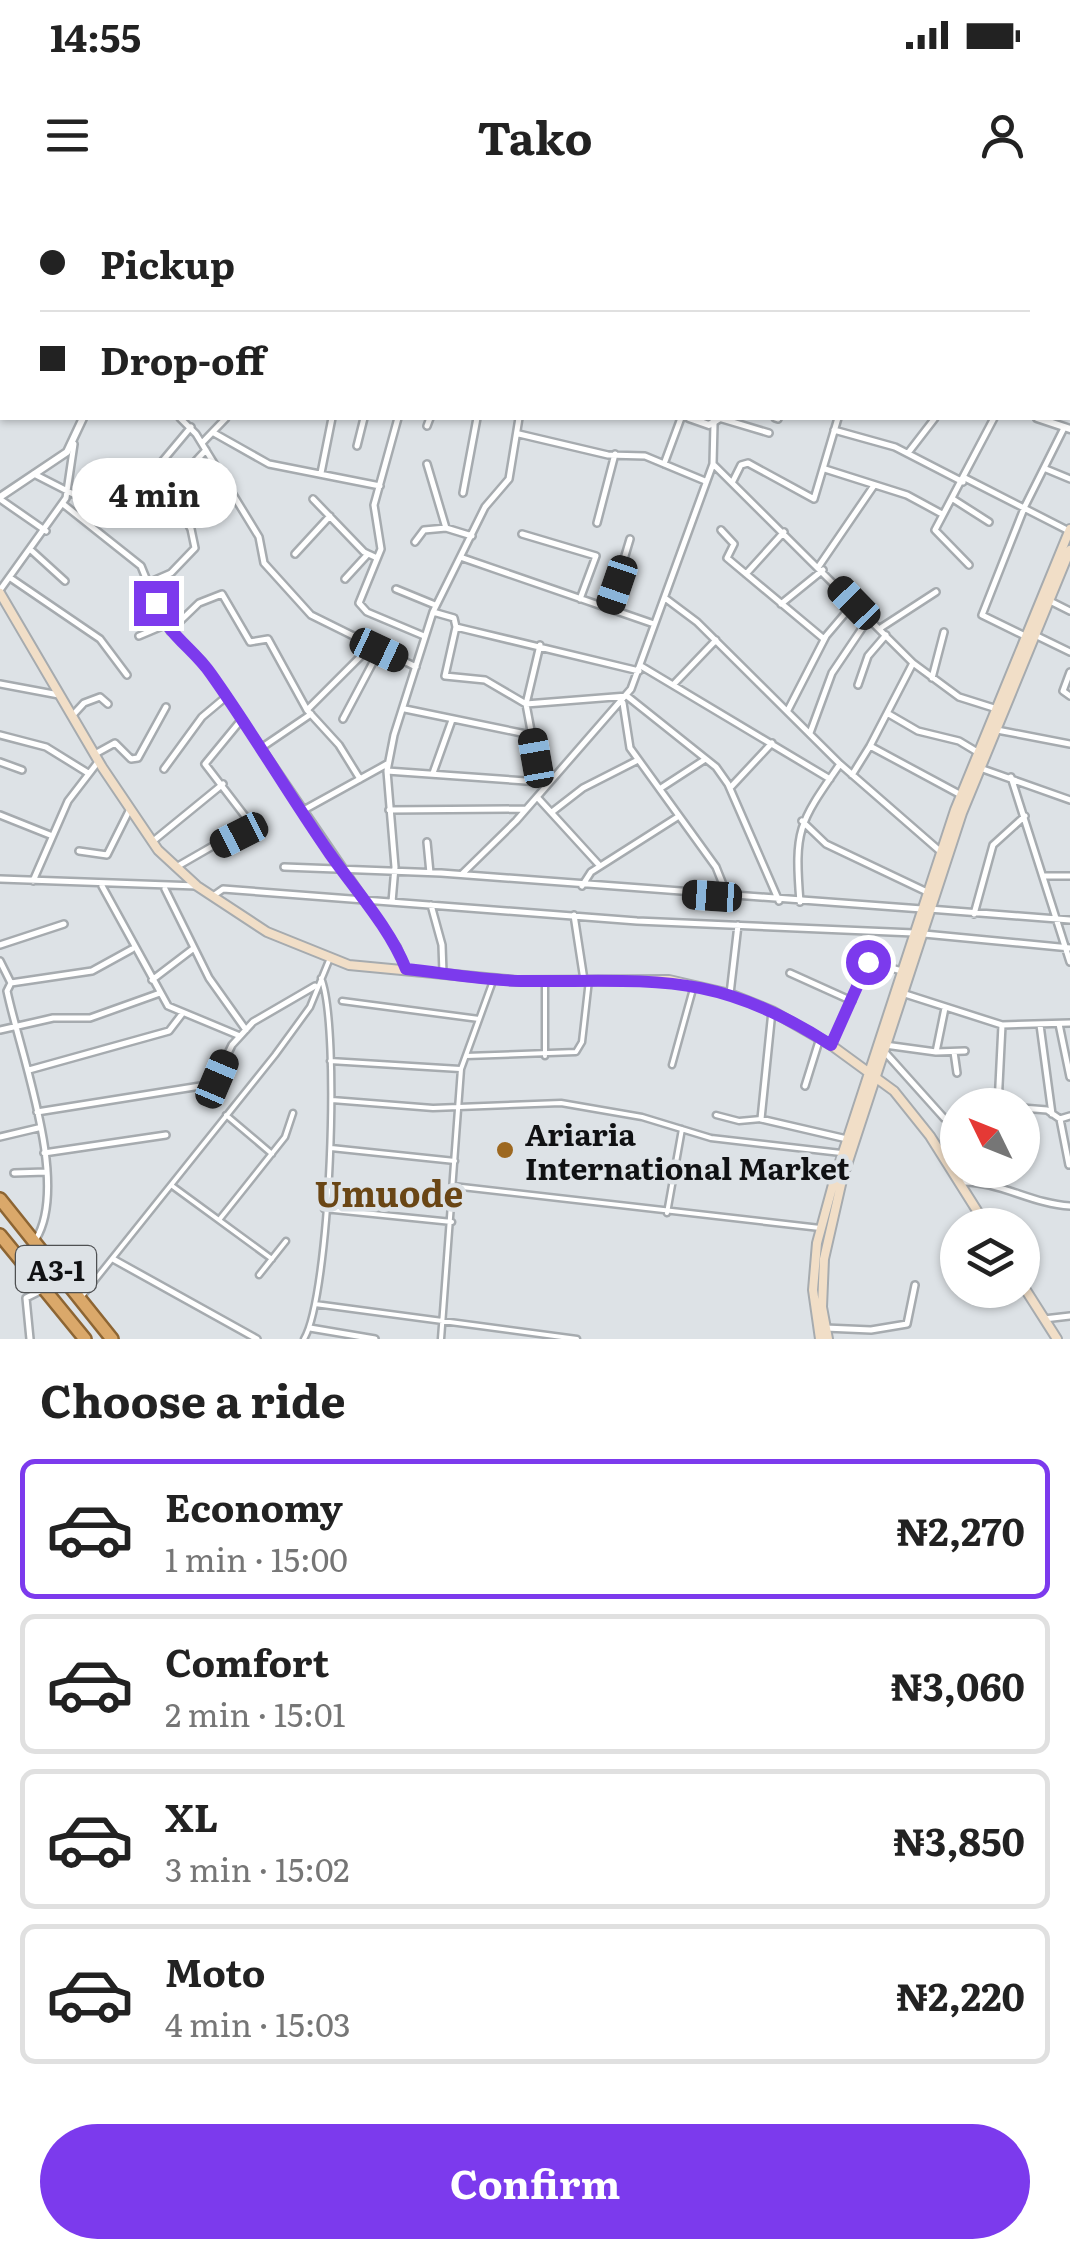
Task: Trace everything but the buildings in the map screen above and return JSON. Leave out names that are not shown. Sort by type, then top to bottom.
[{"type":"highway","name":"A3-1","points":[[0,1199],[112,1339]]},
{"type":"highway","name":"A3-1","points":[[0,1235],[6,1253],[44,1289],[84,1339]]},
{"type":"main road","points":[[1047,600],[1070,530]]},
{"type":"main road","points":[[926,909],[927,892],[961,795],[1070,550]]},
{"type":"main road","points":[[1,595],[97,758],[152,842],[197,886],[267,932],[330,958],[443,974],[545,980],[640,978],[694,984],[730,994],[772,1011],[872,1073],[894,1090],[940,1152]]},
{"type":"main road","points":[[820,1339],[813,1290],[820,1228],[847,1139],[902,994],[926,909],[1031,636]]},
{"type":"main road","points":[[828,1339],[822,1287],[827,1230],[902,971],[918,933]]},
{"type":"main road","points":[[1037,1308],[1057,1339]]},
{"type":"street","points":[[1,595],[63,504],[82,420]]},
{"type":"street","points":[[182,420],[204,446],[259,537],[270,570],[318,622],[416,667]]},
{"type":"street","points":[[178,480],[224,420]]},
{"type":"street","points":[[320,473],[332,420]]},
{"type":"street","points":[[357,446],[364,420]]},
{"type":"street","points":[[398,420],[373,510],[382,542],[360,607],[424,636]]},
{"type":"street","points":[[428,426],[430,420]]},
{"type":"street","points":[[463,493],[477,420]]},
{"type":"street","points":[[392,902],[394,874],[387,768],[434,608],[485,507],[509,478],[519,420]]},
{"type":"street","points":[[664,464],[680,420]]},
{"type":"street","points":[[462,874],[527,809],[627,696],[713,464],[718,420],[769,434]]},
{"type":"street","points":[[733,482],[742,465],[748,463],[812,500],[825,469],[837,420]]},
{"type":"street","points":[[908,453],[933,420]]},
{"type":"street","points":[[969,565],[936,533],[993,420]]},
{"type":"street","points":[[1042,420],[1067,428],[1026,511],[982,616],[1070,652]]},
{"type":"street","points":[[145,482],[191,427]]},
{"type":"street","points":[[834,430],[882,441],[1070,530]]},
{"type":"street","points":[[214,433],[269,464],[382,486]]},
{"type":"street","points":[[519,434],[616,454],[635,454],[705,481]]},
{"type":"street","points":[[46,531],[0,498],[74,444]]},
{"type":"street","points":[[597,523],[616,454]]},
{"type":"street","points":[[427,464],[446,528]]},
{"type":"street","points":[[713,464],[913,663],[959,698],[997,710]]},
{"type":"street","points":[[825,469],[907,495],[944,515]]},
{"type":"street","points":[[1046,469],[1070,480]]},
{"type":"street","points":[[34,474],[124,520]]},
{"type":"street","points":[[781,604],[821,568],[873,486]]},
{"type":"street","points":[[312,499],[367,554],[377,558]]},
{"type":"street","points":[[952,500],[988,522]]},
{"type":"street","points":[[148,583],[170,573],[195,548],[192,529],[176,502]]},
{"type":"street","points":[[63,504],[141,566],[167,628],[202,661],[227,696],[301,812],[397,947],[406,969]]},
{"type":"street","points":[[295,554],[330,516]]},
{"type":"street","points":[[415,542],[419,532],[446,528],[472,536]]},
{"type":"street","points":[[721,530],[734,544],[726,556],[824,640]]},
{"type":"street","points":[[746,574],[784,532]]},
{"type":"street","points":[[522,534],[596,556],[580,599]]},
{"type":"street","points":[[609,609],[630,539]]},
{"type":"street","points":[[32,551],[65,581]]},
{"type":"street","points":[[346,579],[367,554]]},
{"type":"street","points":[[462,558],[492,572],[654,624]]},
{"type":"street","points":[[12,578],[100,640],[127,675]]},
{"type":"street","points":[[396,589],[454,618],[456,627],[443,674],[488,681],[526,704],[627,696],[721,772],[780,901]]},
{"type":"street","points":[[879,629],[936,592]]},
{"type":"street","points":[[140,636],[167,628],[219,593],[250,642],[268,639],[309,712],[339,745],[360,779]]},
{"type":"street","points":[[665,598],[716,640],[840,764],[940,852]]},
{"type":"street","points":[[1047,600],[1070,611]]},
{"type":"street","points":[[788,710],[824,640],[854,603]]},
{"type":"street","points":[[810,733],[832,673],[868,618]]},
{"type":"street","points":[[456,627],[640,668],[674,684],[830,778]]},
{"type":"street","points":[[932,678],[944,632]]},
{"type":"street","points":[[858,685],[868,656],[886,635]]},
{"type":"street","points":[[674,684],[716,640]]},
{"type":"street","points":[[540,645],[526,704],[539,794],[600,866]]},
{"type":"street","points":[[260,748],[309,712],[371,646]]},
{"type":"street","points":[[343,720],[379,650]]},
{"type":"street","points":[[852,774],[913,663]]},
{"type":"street","points":[[1070,672],[1063,690],[1070,696]]},
{"type":"street","points":[[0,684],[59,695]]},
{"type":"street","points":[[164,770],[200,719],[227,696]]},
{"type":"street","points":[[72,716],[96,697],[108,704]]},
{"type":"street","points":[[622,702],[628,712],[627,743],[720,874],[728,897]]},
{"type":"street","points":[[34,881],[50,835],[97,758],[116,743],[131,758],[138,758],[166,707]]},
{"type":"street","points":[[406,709],[532,735]]},
{"type":"street","points":[[888,713],[918,731],[959,740],[979,753]]},
{"type":"street","points":[[176,867],[251,824],[204,762],[242,718]]},
{"type":"street","points":[[433,773],[452,720]]},
{"type":"street","points":[[997,730],[1070,744]]},
{"type":"street","points":[[0,735],[46,747],[88,773]]},
{"type":"street","points":[[730,788],[772,743]]},
{"type":"street","points":[[870,746],[961,795]]},
{"type":"street","points":[[552,812],[582,788],[638,760]]},
{"type":"street","points":[[661,788],[705,760]]},
{"type":"street","points":[[0,762],[22,770]]},
{"type":"street","points":[[800,902],[796,850],[802,822],[840,764]]},
{"type":"street","points":[[301,812],[387,768],[540,782]]},
{"type":"street","points":[[980,768],[1070,800]]},
{"type":"street","points":[[1011,777],[1070,962]]},
{"type":"street","points":[[152,842],[222,784]]},
{"type":"street","points":[[79,852],[107,855],[130,809]]},
{"type":"street","points":[[390,810],[527,809]]},
{"type":"street","points":[[0,815],[50,835]]},
{"type":"street","points":[[582,886],[600,866],[679,816]]},
{"type":"street","points":[[974,914],[993,845],[1024,816]]},
{"type":"street","points":[[802,822],[826,844],[927,892]]},
{"type":"street","points":[[427,842],[430,873]]},
{"type":"street","points":[[284,867],[462,874],[1070,920]]},
{"type":"street","points":[[1045,876],[1070,876]]},
{"type":"street","points":[[0,879],[164,889],[197,886]]},
{"type":"street","points":[[102,886],[132,949],[168,1006],[240,1036]]},
{"type":"street","points":[[164,889],[194,948],[246,1030]]},
{"type":"street","points":[[213,896],[223,889],[574,915],[918,933],[1068,948]]},
{"type":"street","points":[[430,905],[442,945],[443,974]]},
{"type":"street","points":[[466,1056],[546,1056],[580,1049],[587,980],[574,915]]},
{"type":"street","points":[[0,945],[64,924]]},
{"type":"street","points":[[730,994],[738,925]]},
{"type":"street","points":[[152,980],[194,948]]},
{"type":"street","points":[[11,983],[92,972],[132,949]]},
{"type":"street","points":[[80,1299],[310,1007],[315,986],[330,958]]},
{"type":"street","points":[[831,1045],[869,960],[902,971]]},
{"type":"street","points":[[0,962],[11,983]]},
{"type":"street","points":[[790,973],[852,1001]]},
{"type":"street","points":[[304,1339],[315,1304],[331,1148],[330,1061],[320,977]]},
{"type":"street","points":[[441,1339],[461,1069],[494,978]]},
{"type":"street","points":[[545,980],[546,1056]]},
{"type":"street","points":[[11,983],[7,991],[29,1070],[49,1201],[34,1242]]},
{"type":"street","points":[[672,1065],[694,984]]},
{"type":"street","points":[[37,1112],[213,1084],[240,1036],[264,1012],[315,986]]},
{"type":"street","points":[[0,1030],[58,1017],[90,1018],[160,993]]},
{"type":"street","points":[[902,994],[1002,1025],[1070,1023]]},
{"type":"street","points":[[342,1001],[479,1019]]},
{"type":"street","points":[[936,1052],[945,1008]]},
{"type":"street","points":[[761,1119],[772,1011]]},
{"type":"street","points":[[29,1070],[169,1031],[182,1014]]},
{"type":"street","points":[[1059,1024],[1070,1078]]},
{"type":"street","points":[[999,1088],[1002,1025]]},
{"type":"street","points":[[1040,1025],[1052,1114]]},
{"type":"street","points":[[804,1086],[820,1038]]},
{"type":"street","points":[[884,1047],[936,1052],[966,1050]]},
{"type":"street","points":[[884,1047],[940,1113]]},
{"type":"street","points":[[954,1052],[957,1073]]},
{"type":"street","points":[[330,1061],[461,1069]]},
{"type":"street","points":[[332,1100],[460,1108],[561,1103],[642,1117],[743,1143],[843,1152]]},
{"type":"street","points":[[1040,1112],[1060,1119],[1069,1166]]},
{"type":"street","points":[[219,1220],[284,1137],[293,1113]]},
{"type":"street","points":[[226,1115],[272,1154]]},
{"type":"street","points":[[716,1115],[739,1121],[761,1119],[847,1139]]},
{"type":"street","points":[[1060,1119],[1070,1116]]},
{"type":"street","points":[[0,1137],[38,1128]]},
{"type":"street","points":[[667,1213],[682,1129]]},
{"type":"street","points":[[44,1153],[166,1136]]},
{"type":"street","points":[[331,1148],[455,1161]]},
{"type":"street","points":[[14,1173],[28,1169],[46,1172]]},
{"type":"street","points":[[171,1184],[272,1258]]},
{"type":"street","points":[[453,1186],[820,1228]]},
{"type":"street","points":[[998,1188],[1048,1204],[1070,1206]]},
{"type":"street","points":[[324,1209],[452,1222]]},
{"type":"street","points":[[260,1275],[286,1241]]},
{"type":"street","points":[[113,1259],[257,1339]]},
{"type":"street","points":[[826,1328],[871,1330],[907,1324],[915,1285]]},
{"type":"street","points":[[30,1339],[26,1298],[44,1289]]},
{"type":"street","points":[[315,1304],[577,1339]]},
{"type":"street","points":[[1044,1319],[1070,1316]]},
{"type":"street","points":[[310,1328],[375,1339]]},
{"type":"street","points":[[871,1330],[876,1339]]},
{"type":"place","name":"Ariaria International Market","points":[[505,1150]]},
{"type":"district","name":"Umuode","points":[[389,1192]]},
{"type":"route","points":[[156,603],[177,640],[202,661],[234,706],[301,812],[397,947],[406,969],[517,981],[640,978],[694,984],[772,1011],[831,1045],[868,962]]}]
